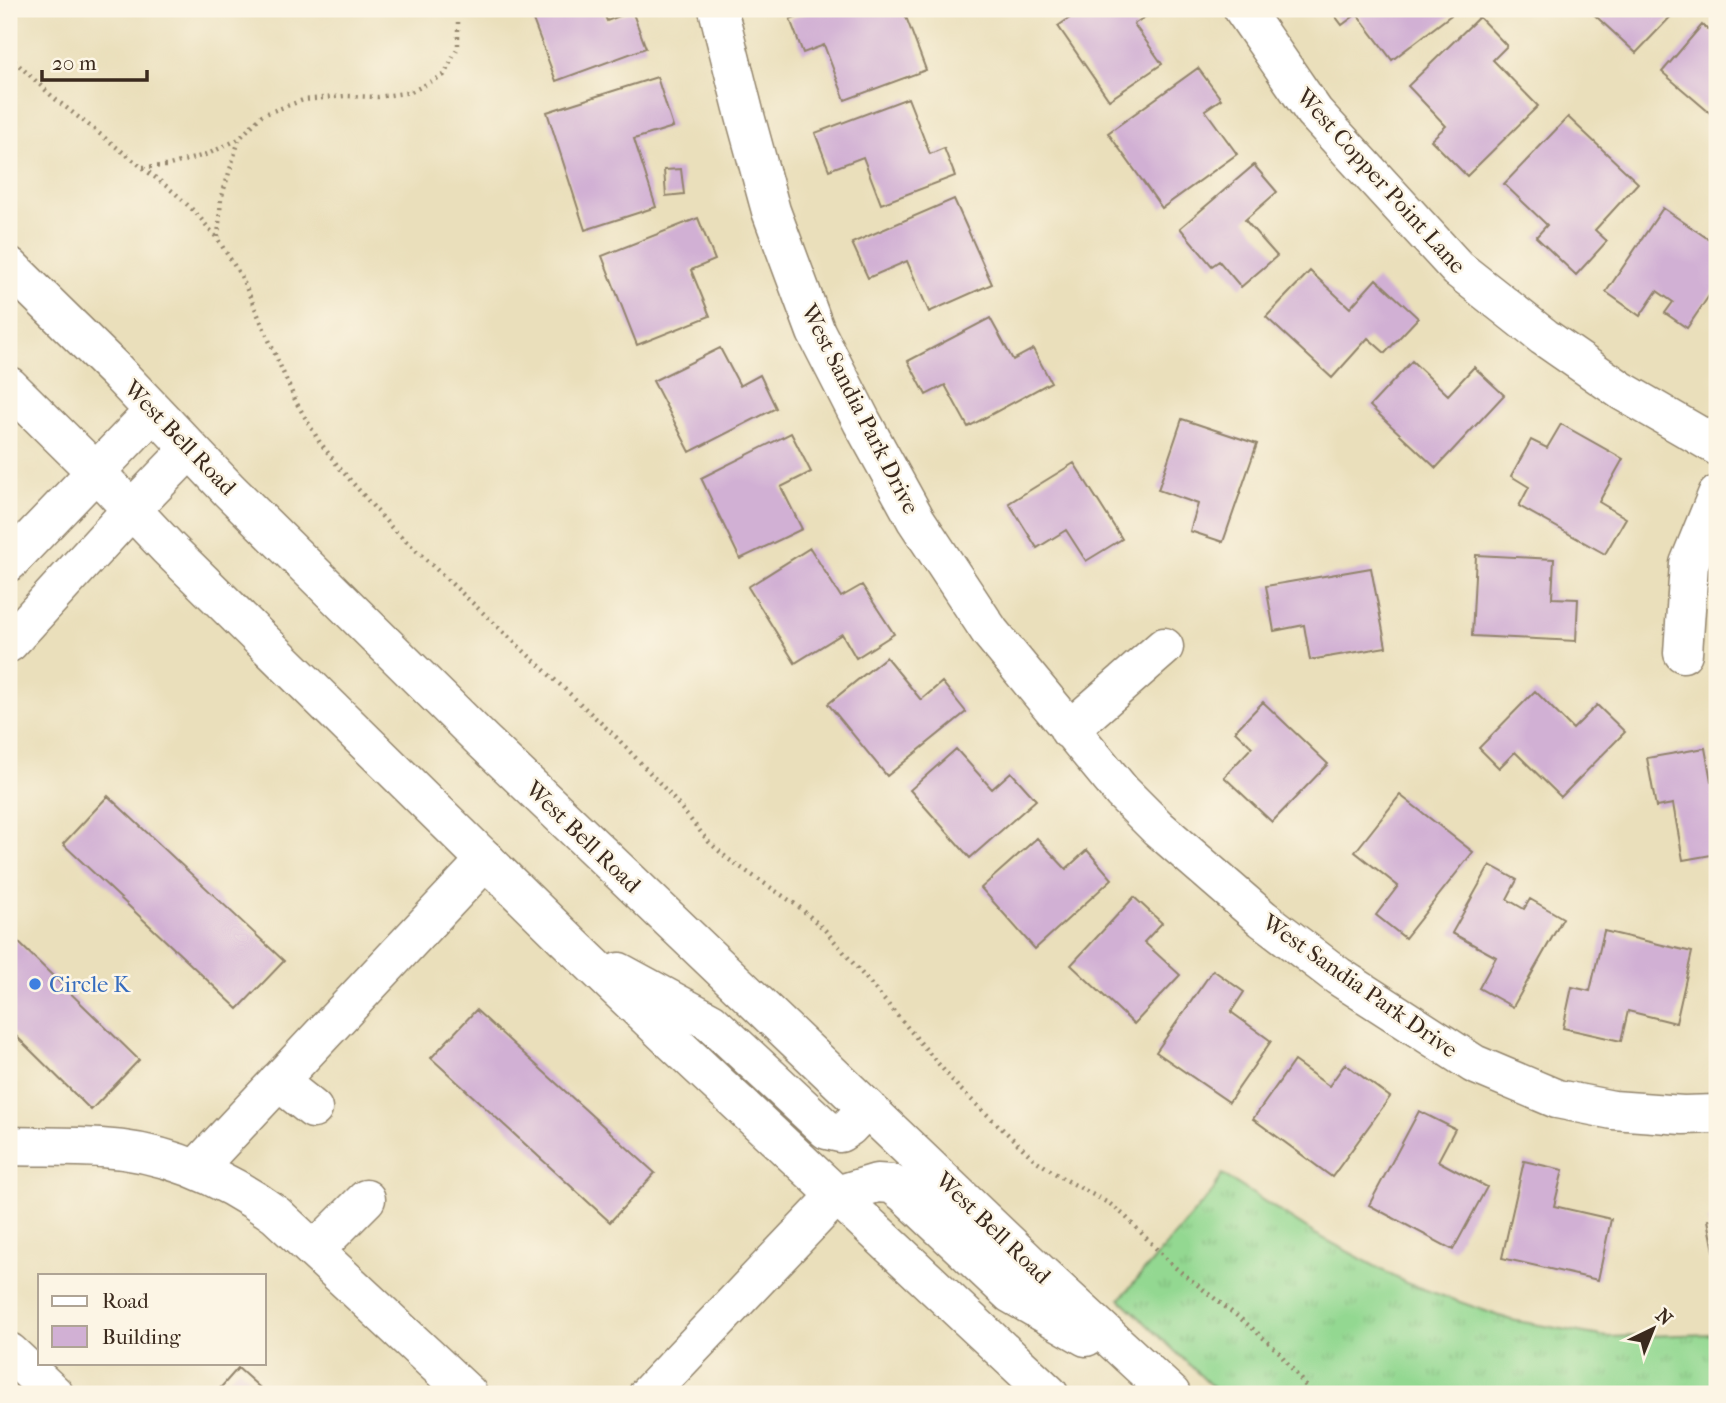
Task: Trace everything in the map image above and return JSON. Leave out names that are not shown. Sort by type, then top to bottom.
[{"type":"main road","name":"West Sandia Park Drive","points":[[718,9],[771,211],[816,332],[862,422],[916,520],[990,632],[1122,792],[1263,919],[1338,976],[1474,1064],[1558,1099],[1613,1110],[1683,1115],[1717,1114]]},
{"type":"main road","name":"West Copper Point Lane","points":[[1243,9],[1314,112],[1458,269],[1544,337],[1622,391],[1717,446]]},
{"type":"main road","name":"West Bell Road","points":[[9,266],[229,490],[483,741],[1028,1262],[1160,1384]]},
{"type":"main road","points":[[9,386],[168,548],[574,947],[1049,1394]]},
{"type":"main road","points":[[9,562],[154,411]]},
{"type":"main road","points":[[9,643],[190,449]]},
{"type":"main road","points":[[1683,653],[1689,564],[1717,495]]},
{"type":"main road","points":[[1069,730],[1164,647]]},
{"type":"main road","points":[[196,1169],[486,860]]},
{"type":"main road","points":[[574,947],[711,1022],[827,1130],[840,1133],[867,1108]]},
{"type":"main road","points":[[278,1081],[313,1109]]},
{"type":"main road","points":[[9,1146],[103,1148],[145,1154],[196,1169],[250,1196],[315,1250],[468,1394]]},
{"type":"main road","points":[[648,1394],[837,1195],[877,1183],[892,1184],[905,1194],[1012,1294],[1160,1384]]},
{"type":"main road","points":[[315,1250],[366,1199]]},
{"type":"main road","points":[[9,1352],[54,1394]]},
{"type":"path","points":[[143,167],[166,166],[208,154],[239,139],[262,115],[303,100],[345,96],[378,97],[411,92],[444,75],[458,47],[458,9]]},
{"type":"path","points":[[9,56],[54,98],[175,193],[218,238],[241,276],[296,402],[313,431],[338,466],[391,527],[616,737],[667,791],[709,842],[728,859],[799,906],[825,930],[958,1087],[1034,1159],[1059,1176],[1110,1203],[1172,1265],[1279,1352],[1312,1394]]},
{"type":"path","points":[[218,238],[222,198],[239,139]]},
{"type":"green space","points":[[1222,1174],[1315,1234],[1406,1283],[1511,1320],[1607,1337],[1717,1334],[1717,1394],[1220,1394],[1120,1299],[1213,1191]]},
{"type":"building","points":[[529,9],[602,9],[607,21],[632,11],[646,48],[556,81]]},
{"type":"building","points":[[817,9],[903,9],[926,70],[845,100],[824,45],[803,53],[790,19]]},
{"type":"building","points":[[1083,9],[1157,9],[1134,24],[1162,64],[1109,100],[1058,26]]},
{"type":"building","points":[[1330,9],[1459,9],[1392,60],[1357,14],[1342,25]]},
{"type":"building","points":[[1588,9],[1678,9],[1636,53]]},
{"type":"building","points":[[1479,17],[1507,46],[1493,60],[1538,106],[1467,176],[1431,140],[1446,126],[1408,86]]},
{"type":"building","points":[[1702,25],[1717,37],[1717,119],[1662,72]]},
{"type":"building","points":[[1198,68],[1221,99],[1205,110],[1237,154],[1162,208],[1108,133]]},
{"type":"building","points":[[657,77],[673,127],[634,139],[656,207],[585,230],[547,112]]},
{"type":"building","points":[[908,98],[930,154],[944,148],[955,176],[881,204],[863,157],[829,170],[815,133]]},
{"type":"building","points":[[1568,117],[1638,183],[1595,230],[1607,241],[1576,275],[1536,237],[1547,225],[1504,184]]},
{"type":"building","points":[[1254,165],[1277,192],[1245,220],[1277,256],[1241,287],[1219,261],[1212,266],[1180,228]]},
{"type":"building","points":[[681,169],[684,194],[666,196],[664,170]]},
{"type":"building","points":[[954,199],[992,284],[929,312],[907,261],[868,278],[852,243]]},
{"type":"building","points":[[1663,208],[1717,245],[1717,284],[1687,328],[1665,313],[1673,302],[1657,291],[1640,316],[1606,292]]},
{"type":"building","points":[[698,218],[715,260],[691,270],[710,316],[637,345],[602,256]]},
{"type":"building","points":[[1310,271],[1350,308],[1376,279],[1418,318],[1385,353],[1368,338],[1332,378],[1266,317]]},
{"type":"building","points":[[990,318],[1013,360],[1033,349],[1051,382],[968,427],[945,385],[926,395],[908,361]]},
{"type":"building","points":[[720,348],[740,386],[760,375],[776,408],[690,452],[653,381]]},
{"type":"building","points":[[1412,361],[1448,395],[1474,367],[1504,395],[1436,468],[1370,406]]},
{"type":"building","points":[[1182,419],[1257,444],[1223,542],[1190,531],[1198,504],[1158,490]]},
{"type":"building","points":[[1561,424],[1623,459],[1599,502],[1626,518],[1605,554],[1519,506],[1529,487],[1511,476],[1531,440],[1547,448]]},
{"type":"building","points":[[791,433],[811,472],[781,487],[802,529],[740,559],[701,478]]},
{"type":"building","points":[[1074,463],[1122,539],[1086,561],[1066,530],[1037,548],[1009,503]]},
{"type":"building","points":[[810,548],[841,597],[862,585],[894,634],[856,658],[842,634],[795,663],[748,587]]},
{"type":"building","points":[[1476,555],[1554,559],[1552,598],[1578,599],[1576,641],[1472,636]]},
{"type":"building","points":[[1371,568],[1386,647],[1310,660],[1304,625],[1274,631],[1266,586]]},
{"type":"building","points":[[886,657],[921,700],[942,682],[966,712],[887,776],[828,704]]},
{"type":"building","points":[[1535,691],[1573,729],[1597,705],[1625,732],[1561,797],[1515,752],[1499,768],[1479,748]]},
{"type":"building","points":[[1263,702],[1328,764],[1272,822],[1224,777],[1252,747],[1235,731]]},
{"type":"building","points":[[1705,748],[1711,781],[1717,780],[1717,854],[1683,860],[1673,804],[1656,807],[1647,758]]},
{"type":"building","points":[[956,749],[992,789],[1011,772],[1036,800],[970,858],[910,790]]},
{"type":"building","points":[[1400,795],[1473,852],[1405,938],[1376,915],[1398,886],[1355,852]]},
{"type":"building","name":"Circle K","points":[[108,796],[284,961],[238,1009],[63,844]]},
{"type":"building","points":[[1037,838],[1066,869],[1087,850],[1112,879],[1035,949],[981,888]]},
{"type":"building","points":[[1490,865],[1517,880],[1507,899],[1524,909],[1530,899],[1563,918],[1513,1007],[1479,988],[1496,957],[1452,933]]},
{"type":"building","points":[[1134,897],[1162,923],[1144,942],[1180,975],[1134,1024],[1071,965]]},
{"type":"building","points":[[1604,931],[1692,952],[1676,1023],[1628,1011],[1621,1041],[1563,1028],[1572,987],[1590,991]]},
{"type":"building","name":"Circle K","points":[[12,936],[139,1060],[91,1110],[9,1029],[9,939]]},
{"type":"building","points":[[1213,970],[1244,992],[1231,1012],[1271,1041],[1229,1102],[1156,1052]]},
{"type":"building","points":[[476,1010],[655,1173],[610,1222],[431,1058]]},
{"type":"building","points":[[1294,1061],[1329,1086],[1345,1064],[1390,1097],[1332,1177],[1253,1119]]},
{"type":"building","points":[[1419,1111],[1455,1129],[1438,1161],[1487,1187],[1453,1250],[1369,1205]]},
{"type":"building","points":[[1524,1161],[1563,1170],[1554,1206],[1611,1219],[1598,1280],[1502,1258]]},
{"type":"building","points":[[1717,1219],[1717,1261],[1716,1261],[1708,1220]]},
{"type":"building","points":[[238,1368],[267,1394],[215,1394]]},
{"type":"place","name":"Circle K","points":[[35,984]]}]
